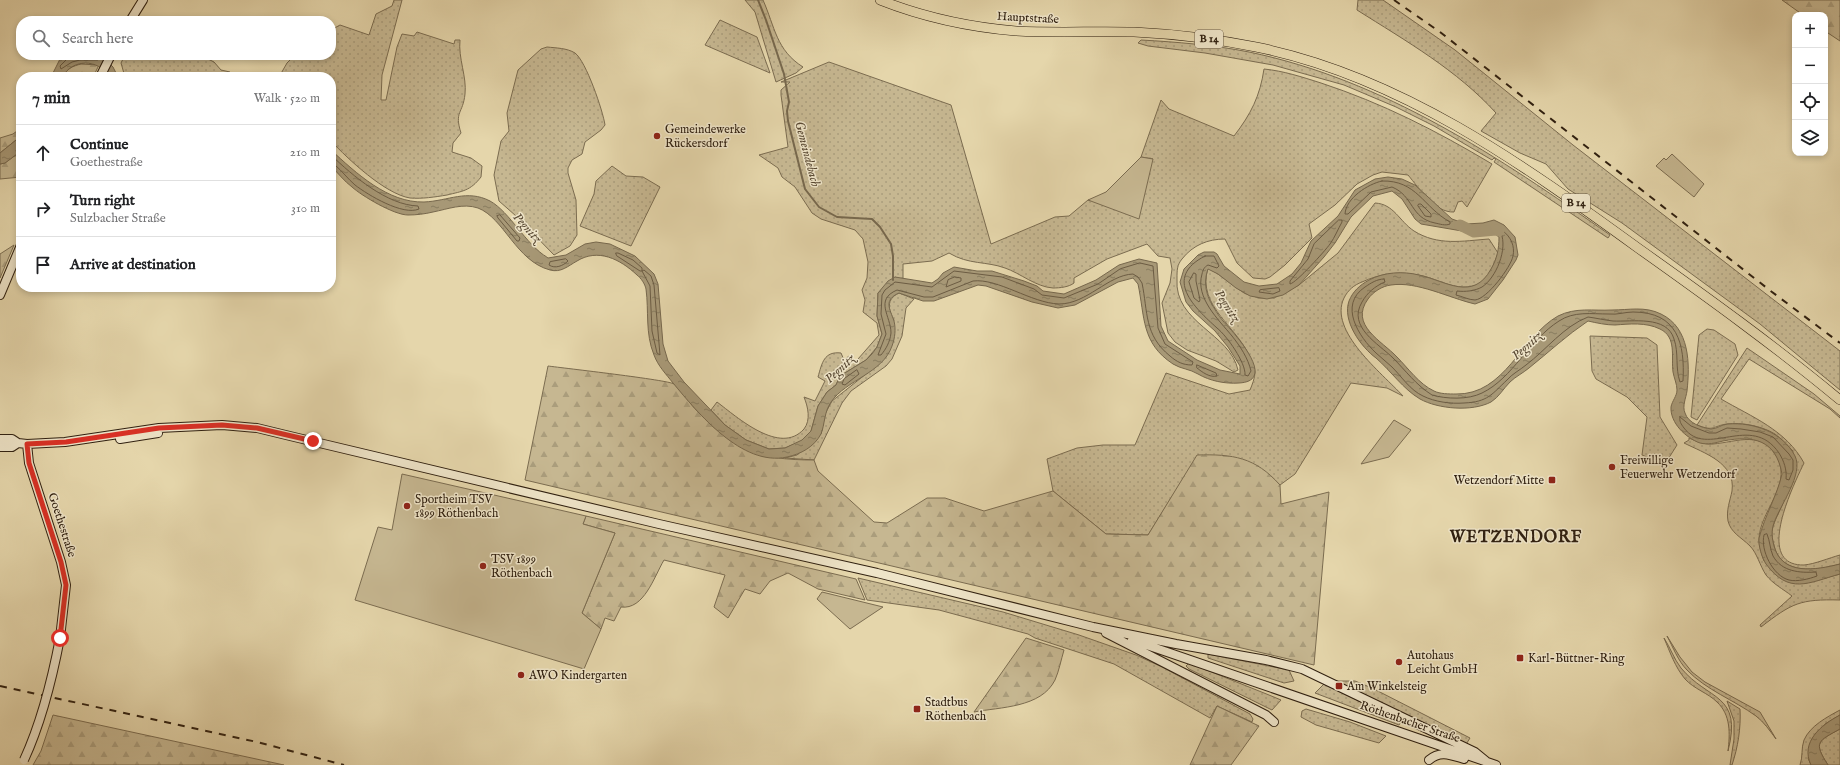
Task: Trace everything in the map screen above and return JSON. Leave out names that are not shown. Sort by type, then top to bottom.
[{"type":"main road","points":[[133,16],[143,0]]},
{"type":"main road","name":"Hauptstraße","points":[[880,0],[924,15],[969,25],[1016,31],[1131,32],[1220,40],[1259,48],[1342,71],[1412,103],[1498,150],[1557,189],[1726,311],[1840,400]]},
{"type":"main road","points":[[102,72],[108,60]]},
{"type":"main road","points":[[0,295],[16,257]]},
{"type":"main road","points":[[0,439],[12,439],[18,443],[27,444],[66,442],[96,438],[109,440],[139,437],[160,433],[168,429],[208,425],[257,428],[651,522],[877,573],[1093,627],[1266,660],[1302,669],[1475,752],[1486,762]]},
{"type":"main road","points":[[0,447],[12,447],[18,443]]},
{"type":"main road","name":"Goethestraße","points":[[23,763],[36,736],[51,684],[60,638],[66,585],[61,562],[29,463],[27,444]]},
{"type":"main road","points":[[1093,627],[1259,711],[1274,722]]},
{"type":"main road","name":"Röthenbacher Straße","points":[[1093,627],[1317,702],[1496,765]]},
{"type":"main road","points":[[1429,760],[1437,754],[1444,754],[1478,764],[1486,762]]},
{"type":"green space","points":[[394,0],[402,0],[382,75],[381,100],[386,100],[397,47],[402,34],[414,36],[417,32],[454,44],[455,40],[460,40],[460,54],[465,81],[465,94],[458,120],[461,133],[453,143],[452,152],[471,158],[482,166],[481,177],[470,188],[447,195],[410,198],[400,195],[378,183],[336,146],[336,72],[282,72],[290,60],[336,60],[336,27],[340,25],[369,35],[376,14],[392,6]]},
{"type":"green space","points":[[745,0],[763,0],[777,37],[787,53],[803,67],[796,73],[776,82],[755,12]]},
{"type":"green space","points":[[1358,0],[1383,0],[1455,50],[1573,145],[1840,351],[1840,390],[1760,324],[1622,223],[1568,189],[1546,164],[1520,153],[1481,131],[1496,113],[1465,83],[1448,70],[1357,10]]},
{"type":"green space","points":[[1782,0],[1840,0],[1840,41],[1828,33],[1828,12],[1799,12]]},
{"type":"green space","points":[[720,20],[757,37],[770,73],[705,45]]},
{"type":"green space","points":[[1141,40],[1222,47],[1249,52],[1299,65],[1347,81],[1393,102],[1483,150],[1526,177],[1610,235],[1608,238],[1494,162],[1496,159],[1494,158],[1492,160],[1434,126],[1396,107],[1344,85],[1273,65],[1205,53],[1148,46],[1138,43]]},
{"type":"green space","points":[[547,47],[569,50],[575,53],[579,58],[589,76],[605,125],[601,130],[585,142],[582,154],[572,160],[568,168],[568,173],[576,200],[577,235],[570,246],[554,255],[516,216],[499,201],[494,175],[501,141],[509,131],[507,113],[518,70],[541,49]]},
{"type":"green space","points":[[122,60],[210,60],[214,62],[221,70],[230,72],[124,72],[121,63]]},
{"type":"green space","points":[[829,62],[951,105],[991,244],[1055,217],[1069,216],[1088,200],[1094,201],[1153,159],[1141,157],[1161,100],[1169,109],[1234,136],[1254,104],[1260,88],[1264,69],[1300,76],[1366,99],[1430,129],[1492,164],[1467,207],[1462,201],[1458,202],[1454,212],[1447,211],[1434,204],[1422,193],[1408,175],[1382,172],[1373,175],[1357,184],[1335,205],[1309,224],[1312,238],[1285,265],[1270,277],[1265,279],[1253,278],[1237,263],[1225,239],[1213,240],[1201,244],[1186,254],[1180,261],[1177,270],[1178,294],[1184,307],[1225,346],[1233,357],[1238,370],[1234,372],[1216,361],[1187,350],[1175,342],[1168,333],[1162,303],[1170,283],[1172,269],[1170,258],[1158,256],[1147,244],[1107,259],[1074,278],[1074,283],[1059,288],[1040,285],[1011,270],[991,264],[970,261],[956,257],[949,253],[932,261],[903,264],[903,280],[895,277],[878,293],[877,316],[882,334],[877,347],[866,360],[840,376],[836,385],[827,392],[818,406],[811,431],[802,441],[785,448],[769,449],[746,440],[725,425],[711,410],[717,402],[759,431],[771,436],[783,438],[794,436],[804,429],[808,422],[808,409],[804,397],[815,401],[825,381],[818,377],[827,356],[835,353],[841,353],[844,360],[849,356],[852,361],[857,363],[858,359],[879,335],[877,323],[863,312],[865,300],[862,290],[867,278],[868,262],[863,239],[855,230],[821,219],[812,213],[795,187],[782,177],[778,168],[759,155],[788,147],[781,90],[790,82],[781,82]]},
{"type":"green space","points":[[81,64],[99,65],[96,72],[66,72]]},
{"type":"green space","points":[[16,132],[16,140],[0,153],[0,138]]},
{"type":"green space","points":[[1672,154],[1704,184],[1694,197],[1656,166],[1664,158],[1666,160]]},
{"type":"green space","points":[[16,155],[16,177],[0,179],[0,164],[5,163]]},
{"type":"green space","points":[[1141,157],[1153,159],[1139,219],[1088,200],[1106,192]]},
{"type":"green space","points":[[612,166],[626,176],[643,177],[660,187],[631,246],[580,226],[594,194],[596,181]]},
{"type":"green space","points":[[1375,203],[1387,206],[1409,227],[1423,236],[1441,241],[1489,239],[1498,253],[1486,278],[1473,286],[1452,286],[1418,275],[1396,273],[1375,277],[1359,283],[1347,293],[1344,298],[1341,311],[1344,324],[1350,337],[1371,364],[1403,396],[1387,388],[1351,383],[1295,474],[1280,485],[1272,477],[1198,455],[1148,535],[1106,534],[1053,491],[1047,459],[1077,448],[1103,445],[1135,445],[1166,373],[1229,394],[1250,390],[1255,369],[1246,348],[1213,306],[1208,294],[1206,282],[1208,268],[1244,293],[1259,298],[1274,298],[1299,285],[1338,253]]},
{"type":"green space","points":[[14,245],[0,278],[0,254]]},
{"type":"green space","points":[[899,293],[914,299],[906,308],[902,336],[892,359],[886,366],[851,391],[842,403],[814,460],[785,458],[797,455],[821,434],[825,414],[832,401],[876,366],[894,320],[890,312],[889,305],[892,298]]},
{"type":"green space","points":[[1707,329],[1714,330],[1735,344],[1738,355],[1697,420],[1691,417],[1699,335]]},
{"type":"green space","points":[[1590,336],[1647,338],[1657,345],[1660,417],[1677,445],[1665,464],[1642,455],[1647,417],[1627,397],[1596,379],[1592,371]]},
{"type":"green space","points":[[1747,348],[1814,394],[1840,416],[1840,418],[1830,409],[1749,359],[1721,399],[1756,418],[1778,433],[1797,452],[1804,463],[1786,505],[1781,522],[1779,539],[1781,552],[1789,562],[1804,565],[1840,555],[1840,564],[1813,569],[1794,567],[1786,564],[1780,558],[1775,549],[1772,531],[1788,486],[1793,451],[1782,440],[1770,431],[1751,425],[1733,424],[1707,428],[1697,425]]},
{"type":"green space","points":[[548,366],[636,377],[674,384],[695,409],[725,436],[737,444],[750,451],[778,458],[814,460],[818,471],[874,522],[887,523],[927,498],[945,498],[984,511],[1053,491],[1106,534],[1148,535],[1197,455],[1222,455],[1243,459],[1262,468],[1280,485],[1281,504],[1329,492],[1314,665],[525,480]]},
{"type":"green space","points":[[1394,420],[1411,430],[1389,457],[1361,464]]},
{"type":"green space","points":[[1689,438],[1710,444],[1740,440],[1758,441],[1765,444],[1772,450],[1778,459],[1781,469],[1781,480],[1760,530],[1759,543],[1764,561],[1806,583],[1840,574],[1840,600],[1815,600],[1797,604],[1761,627],[1760,625],[1792,596],[1775,584],[1766,575],[1752,549],[1731,529],[1728,521],[1728,506],[1732,491],[1732,481],[1729,473],[1717,460],[1684,443],[1689,440]]},
{"type":"green space","name":"TSV 1899 Röthenbach","points":[[402,474],[586,516],[583,524],[615,533],[582,613],[601,629],[584,669],[355,600],[378,527],[392,530]]},
{"type":"green space","points":[[586,516],[856,579],[865,600],[818,589],[788,573],[770,581],[760,594],[745,589],[728,618],[714,607],[725,575],[664,560],[642,598],[629,607],[621,607],[614,621],[605,618],[601,629],[582,613],[615,533],[583,524]]},
{"type":"green space","points":[[858,578],[1003,612],[1079,635],[1136,655],[1162,667],[1250,714],[1253,719],[1252,722],[1217,706],[1210,718],[1114,664],[1035,638],[1028,634],[939,610],[867,600]]},
{"type":"green space","points":[[822,592],[883,607],[850,629],[817,599]]},
{"type":"green space","points":[[1667,636],[1680,657],[1692,672],[1705,682],[1760,712],[1776,739],[1756,716],[1711,689],[1687,670],[1678,658]]},
{"type":"green space","points":[[1026,638],[1064,650],[1055,680],[1049,689],[1040,696],[1019,705],[974,712]]},
{"type":"green space","points":[[1664,638],[1681,668],[1691,679],[1720,700],[1727,708],[1731,718],[1731,732],[1728,751],[1729,731],[1727,719],[1722,707],[1685,679],[1681,674]]},
{"type":"green space","points":[[1208,654],[1289,670],[1294,681],[1284,683],[1208,658]]},
{"type":"green space","points":[[1189,663],[1281,700],[1272,710],[1189,669],[1186,666]]},
{"type":"green space","points":[[1336,681],[1355,681],[1372,688],[1470,738],[1465,746]]},
{"type":"green space","points":[[1324,684],[1401,722],[1399,725],[1315,693]]},
{"type":"green space","points":[[1727,701],[1740,709],[1739,737],[1732,765],[1730,765],[1734,739],[1734,721]]},
{"type":"green space","points":[[1217,706],[1259,726],[1231,765],[1190,765]]},
{"type":"green space","points":[[1306,709],[1350,722],[1386,736],[1379,743],[1316,725],[1301,717],[1302,711]]},
{"type":"green space","points":[[1840,710],[1840,715],[1825,724],[1808,758],[1811,765],[1800,765],[1803,743],[1810,730],[1819,722]]},
{"type":"green space","points":[[53,715],[284,765],[33,765],[41,751]]},
{"type":"green space","points":[[1840,729],[1840,765],[1828,765],[1820,751],[1820,743],[1827,736]]},
{"type":"water","points":[[60,60],[106,60],[116,72],[104,72],[99,66],[85,63],[78,64],[66,72],[54,72]]},
{"type":"water","points":[[16,140],[16,155],[5,163],[0,164],[0,153]]},
{"type":"water","points":[[336,154],[373,185],[398,198],[424,202],[473,196],[490,201],[504,213],[532,245],[548,258],[566,255],[585,244],[596,242],[610,244],[635,256],[654,274],[658,284],[663,344],[668,361],[684,382],[725,425],[746,440],[769,449],[785,448],[802,440],[811,431],[818,406],[827,392],[836,385],[840,376],[866,360],[877,347],[882,334],[877,316],[878,293],[888,281],[895,277],[932,283],[943,273],[954,267],[977,271],[992,271],[1037,286],[1043,291],[1064,294],[1096,280],[1119,265],[1139,259],[1157,263],[1161,326],[1168,341],[1197,360],[1220,370],[1240,374],[1240,366],[1228,347],[1215,331],[1193,311],[1186,302],[1180,282],[1184,269],[1198,255],[1204,252],[1214,252],[1217,254],[1224,266],[1244,282],[1259,286],[1277,284],[1292,274],[1301,263],[1311,241],[1338,216],[1355,190],[1375,179],[1388,177],[1402,179],[1415,185],[1452,219],[1466,224],[1483,223],[1494,220],[1504,225],[1515,237],[1518,255],[1503,280],[1488,299],[1475,304],[1411,285],[1401,284],[1381,288],[1370,296],[1363,308],[1362,317],[1365,325],[1370,332],[1419,380],[1429,388],[1439,393],[1456,394],[1473,392],[1487,385],[1500,375],[1545,325],[1558,316],[1571,311],[1637,309],[1649,310],[1661,314],[1671,320],[1678,328],[1683,337],[1686,348],[1688,358],[1688,381],[1684,408],[1689,420],[1700,426],[1711,429],[1728,424],[1738,424],[1766,430],[1783,441],[1795,456],[1797,463],[1794,480],[1772,529],[1773,543],[1778,556],[1784,562],[1801,568],[1821,568],[1840,564],[1840,574],[1809,583],[1791,583],[1774,574],[1766,564],[1759,544],[1759,538],[1782,474],[1775,454],[1762,442],[1754,440],[1734,439],[1712,444],[1703,444],[1689,438],[1684,434],[1676,424],[1671,413],[1671,407],[1676,394],[1677,386],[1673,372],[1671,342],[1669,337],[1660,329],[1643,324],[1612,325],[1588,321],[1527,370],[1512,380],[1494,400],[1483,405],[1465,408],[1445,407],[1420,399],[1408,390],[1364,347],[1354,333],[1348,317],[1349,301],[1353,294],[1360,286],[1369,280],[1381,275],[1394,273],[1419,275],[1458,287],[1476,285],[1484,279],[1495,261],[1499,246],[1499,237],[1491,231],[1462,231],[1421,224],[1415,219],[1402,199],[1392,191],[1373,196],[1351,217],[1335,243],[1299,285],[1283,295],[1267,299],[1250,296],[1236,288],[1218,274],[1208,269],[1206,289],[1208,297],[1219,316],[1250,355],[1254,365],[1255,374],[1250,380],[1234,383],[1213,380],[1176,366],[1163,356],[1155,347],[1146,328],[1138,284],[1133,278],[1118,282],[1075,305],[1058,308],[1032,302],[986,286],[978,285],[934,301],[923,301],[899,293],[889,302],[895,330],[892,346],[881,363],[838,394],[831,402],[827,410],[821,434],[815,443],[802,452],[792,456],[770,458],[754,454],[738,446],[722,435],[695,409],[662,370],[654,355],[649,338],[647,297],[644,283],[623,264],[608,257],[593,255],[585,257],[561,270],[550,270],[538,265],[528,258],[487,213],[478,208],[467,206],[414,215],[402,214],[387,209],[370,200],[346,182],[336,171]]},
{"type":"water","points":[[1840,715],[1840,729],[1827,736],[1820,743],[1819,747],[1828,765],[1811,765],[1808,757],[1808,749],[1814,735],[1826,724]]},
{"type":"waterway","name":"Gemeindebach","points":[[758,0],[784,74],[789,102],[787,111],[788,121],[805,189],[819,207],[837,217],[872,219],[880,227],[891,244],[893,256],[893,280]]},
{"type":"waterway","name":"Pegnitz","points":[[1460,225],[1474,232],[1499,231]]},
{"type":"railway","points":[[1394,0],[1440,32],[1772,292],[1840,343]]},
{"type":"railway","points":[[0,686],[257,742],[344,765]]},
{"type":"place","name":"Gemeindewerke Rückersdorf","points":[[657,136]]},
{"type":"place","name":"Freiwillige Feuerwehr Wetzendorf","points":[[1612,467]]},
{"type":"place","name":"Wetzendorf Mitte","points":[[1552,480]]},
{"type":"place","name":"Sportheim TSV 1899 Röthenbach","points":[[407,506]]},
{"type":"place","name":"TSV 1899 Röthenbach","points":[[483,566]]},
{"type":"place","name":"Karl-Büttner-Ring","points":[[1520,658]]},
{"type":"place","name":"Autohaus Leicht GmbH","points":[[1399,662]]},
{"type":"place","name":"AWO Kindergarten","points":[[521,675]]},
{"type":"place","name":"Am Winkelsteig","points":[[1339,686]]},
{"type":"place","name":"Stadtbus Röthenbach","points":[[917,709]]},
{"type":"district","name":"WETZENDORF","points":[[1516,538]]},
{"type":"route","points":[[60,638],[66,585],[61,562],[29,463],[27,444],[66,442],[96,438],[111,434],[159,428],[168,429],[208,425],[257,428],[313,441]]}]
